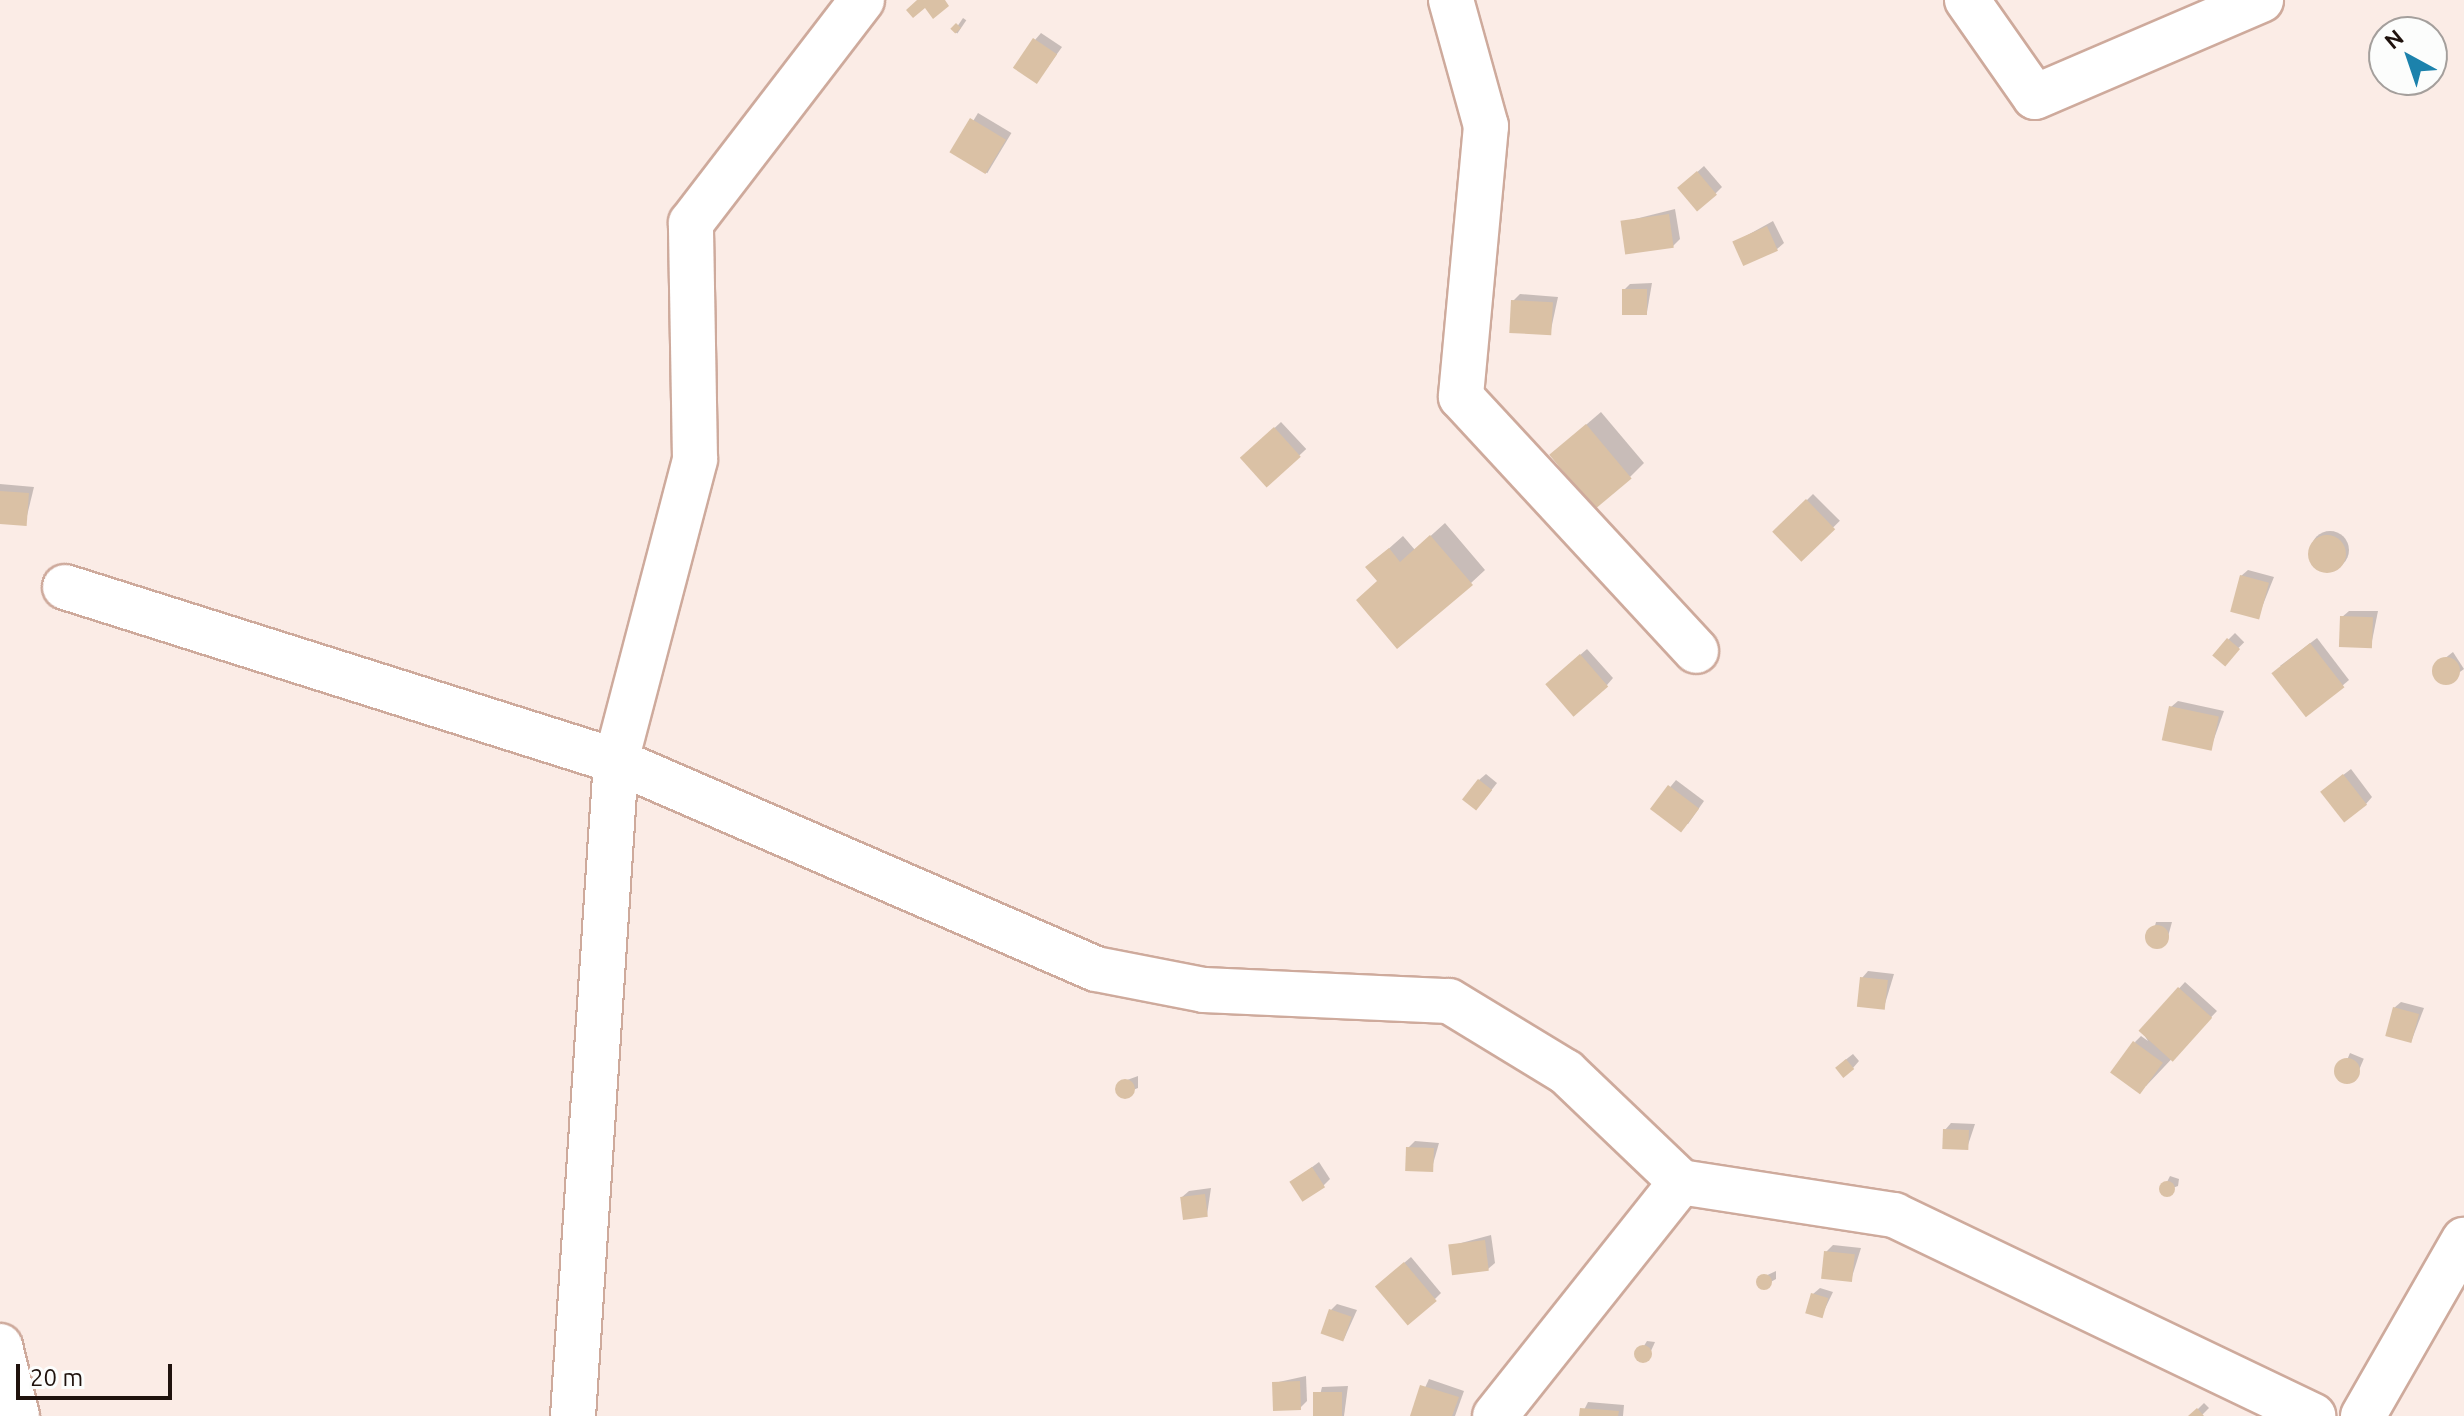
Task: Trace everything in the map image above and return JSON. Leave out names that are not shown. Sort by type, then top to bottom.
[{"type":"street","points":[[573,1416],[616,761],[695,459],[691,223],[862,0]]},
{"type":"street","points":[[1451,0],[1486,126],[1461,397],[1696,651]]},
{"type":"street","points":[[1967,0],[2035,97],[2261,0]]},
{"type":"street","points":[[65,587],[616,761],[1096,969],[1204,990],[1449,1001],[1566,1072],[1681,1182],[1894,1215],[2313,1416]]},
{"type":"street","points":[[1495,1416],[1681,1182]]},
{"type":"street","points":[[2363,1416],[2464,1240]]},
{"type":"street","points":[[0,1346],[17,1416]]},
{"type":"building","points":[[917,0],[945,0],[949,6],[933,19],[925,8],[913,18],[906,10]]},
{"type":"building","points":[[956,23],[961,28],[955,34],[950,29]]},
{"type":"building","points":[[1033,38],[1057,54],[1037,84],[1013,68]]},
{"type":"building","points":[[970,118],[1006,140],[985,174],[949,152]]},
{"type":"building","points":[[1697,171],[1717,195],[1697,211],[1677,188]]},
{"type":"building","points":[[1669,214],[1674,248],[1625,254],[1620,221]]},
{"type":"building","points":[[1767,226],[1778,251],[1743,266],[1732,241]]},
{"type":"building","points":[[1622,289],[1647,289],[1647,315],[1622,315]]},
{"type":"building","points":[[1511,300],[1553,302],[1551,335],[1509,333]]},
{"type":"building","points":[[1586,424],[1632,478],[1595,509],[1549,455]]},
{"type":"building","points":[[1274,427],[1301,457],[1267,488],[1240,458]]},
{"type":"building","points":[[0,491],[29,493],[27,526],[0,524]]},
{"type":"building","points":[[1806,499],[1835,529],[1801,562],[1772,532]]},
{"type":"building","points":[[1430,535],[1473,585],[1397,649],[1356,600],[1377,581],[1365,567],[1389,548],[1400,562]]},
{"type":"building","points":[[2327,535],[2340,541],[2346,554],[2340,567],[2327,573],[2314,567],[2308,554],[2314,541]]},
{"type":"building","points":[[2240,575],[2269,583],[2259,619],[2230,612]]},
{"type":"building","points":[[2340,616],[2373,617],[2372,648],[2339,647]]},
{"type":"building","points":[[2227,638],[2240,649],[2225,667],[2212,656]]},
{"type":"building","points":[[2310,643],[2344,687],[2306,717],[2271,673]]},
{"type":"building","points":[[1580,654],[1608,686],[1573,717],[1545,684]]},
{"type":"building","points":[[2446,657],[2456,661],[2460,671],[2456,681],[2446,685],[2436,681],[2432,671],[2436,661]]},
{"type":"building","points":[[2169,706],[2219,717],[2212,751],[2162,740]]},
{"type":"building","points":[[2343,774],[2367,805],[2344,823],[2320,792]]},
{"type":"building","points":[[1478,779],[1492,790],[1476,811],[1462,799]]},
{"type":"building","points":[[1668,785],[1699,808],[1681,832],[1650,809]]},
{"type":"building","points":[[2157,925],[2166,928],[2169,937],[2166,946],[2157,949],[2148,946],[2145,937],[2148,928]]},
{"type":"building","points":[[1860,977],[1888,980],[1885,1010],[1857,1007]]},
{"type":"building","points":[[2178,987],[2212,1018],[2173,1062],[2139,1031]]},
{"type":"building","points":[[2393,1007],[2419,1014],[2411,1043],[2385,1036]]},
{"type":"building","points":[[2133,1041],[2163,1063],[2140,1094],[2110,1073]]},
{"type":"building","points":[[2347,1058],[2356,1062],[2360,1071],[2356,1080],[2347,1084],[2338,1080],[2334,1071],[2338,1062]]},
{"type":"building","points":[[1846,1059],[1854,1069],[1843,1078],[1835,1068]]},
{"type":"building","points":[[1125,1079],[1132,1082],[1135,1089],[1132,1096],[1125,1099],[1118,1096],[1115,1089],[1118,1082]]},
{"type":"building","points":[[1943,1129],[1969,1130],[1968,1150],[1942,1149]]},
{"type":"building","points":[[1406,1147],[1434,1148],[1433,1172],[1405,1171]]},
{"type":"building","points":[[1312,1167],[1325,1187],[1302,1202],[1289,1182]]},
{"type":"building","points":[[2164,1181],[2170,1181],[2175,1189],[2173,1195],[2164,1197],[2159,1192],[2159,1186]]},
{"type":"building","points":[[1205,1194],[1208,1217],[1183,1220],[1180,1197]]},
{"type":"building","points":[[1485,1240],[1489,1271],[1452,1275],[1448,1245]]},
{"type":"building","points":[[1824,1251],[1855,1254],[1852,1282],[1821,1279]]},
{"type":"building","points":[[1404,1262],[1437,1301],[1408,1325],[1375,1286]]},
{"type":"building","points":[[1764,1274],[1770,1276],[1770,1288],[1764,1290],[1758,1288],[1756,1282],[1758,1276]]},
{"type":"building","points":[[1811,1293],[1828,1298],[1823,1318],[1805,1313]]},
{"type":"building","points":[[1329,1309],[1352,1317],[1343,1341],[1321,1334]]},
{"type":"building","points":[[1643,1345],[1652,1354],[1643,1363],[1634,1354]]},
{"type":"building","points":[[1300,1381],[1301,1410],[1273,1411],[1272,1382]]},
{"type":"building","points":[[1420,1385],[1459,1397],[1452,1416],[1410,1416]]},
{"type":"building","points":[[1313,1392],[1342,1392],[1342,1416],[1313,1416]]},
{"type":"building","points":[[1580,1408],[1619,1411],[1618,1416],[1579,1416]]},
{"type":"building","points":[[2197,1408],[2204,1416],[2188,1416]]}]
